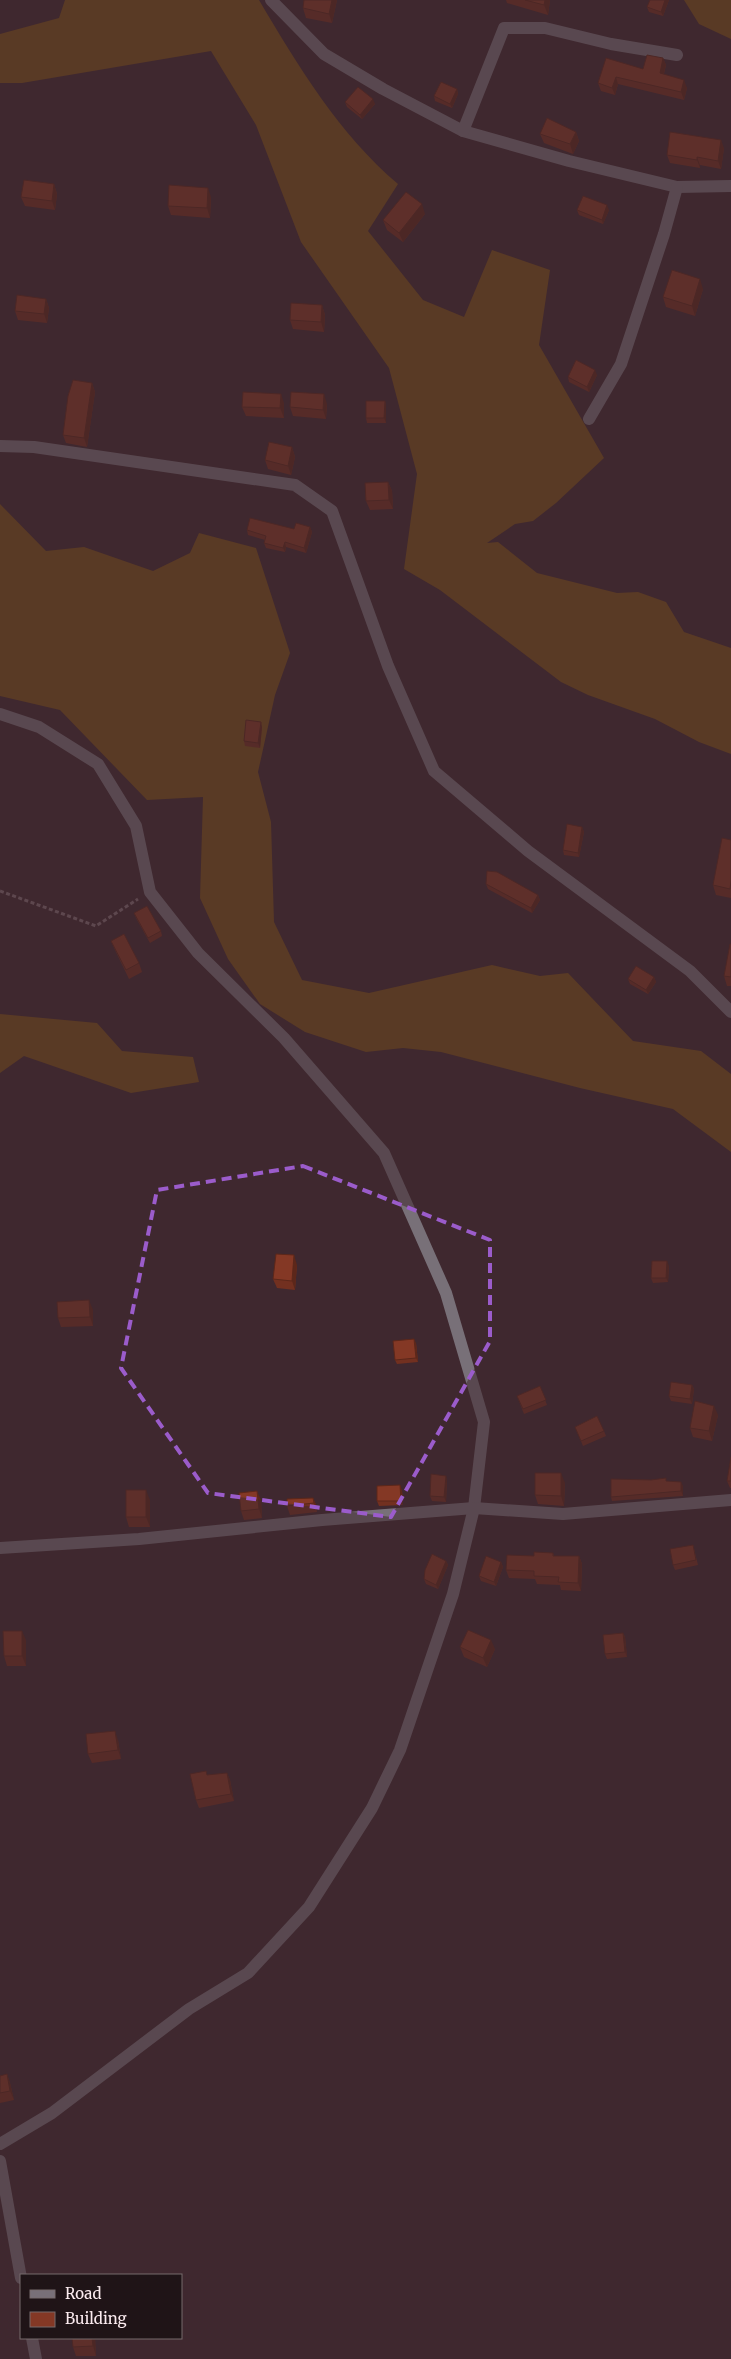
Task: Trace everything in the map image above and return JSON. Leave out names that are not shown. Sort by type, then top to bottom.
[{"type":"street","points":[[271,0],[324,54],[383,89],[463,131],[569,161],[677,187],[731,186]]},
{"type":"street","points":[[463,131],[504,28],[544,28],[611,44],[677,56]]},
{"type":"street","points":[[589,419],[621,364],[664,234],[677,187]]},
{"type":"street","points":[[0,446],[34,447],[295,485],[332,511],[388,666],[434,771],[528,851],[690,971],[731,1012]]},
{"type":"street","points":[[0,714],[39,727],[98,764],[136,826],[150,892],[198,954],[284,1038],[384,1154],[446,1292],[484,1422],[474,1508],[453,1594],[400,1750],[372,1808],[309,1907],[248,1973],[189,2009],[52,2113],[0,2144]]},
{"type":"street","points":[[0,1548],[139,1540],[322,1520],[474,1508],[563,1514],[731,1500]]},
{"type":"street","points":[[0,2161],[20,2274]]},
{"type":"street","points":[[32,2339],[36,2359]]},
{"type":"path","points":[[0,891],[96,926],[150,892]]},
{"type":"highlighted area","points":[[303,1166],[490,1240],[490,1341],[391,1517],[208,1493],[121,1368],[157,1190]]},
{"type":"shaded area","points":[[65,0],[259,0],[289,50],[338,121],[398,184],[368,231],[423,300],[464,317],[492,250],[550,270],[539,345],[604,458],[556,503],[533,521],[515,524],[487,543],[498,542],[537,573],[617,593],[638,592],[666,602],[684,632],[731,648],[731,754],[699,742],[655,719],[588,695],[561,682],[440,590],[404,569],[417,474],[389,368],[301,242],[256,125],[211,51],[22,83],[0,83],[0,34],[59,18]]},
{"type":"shaded area","points":[[684,0],[731,0],[731,39],[699,24]]},
{"type":"shaded area","points":[[0,504],[46,551],[84,547],[153,571],[190,553],[199,533],[256,548],[290,653],[275,695],[258,772],[271,822],[274,922],[302,980],[369,993],[492,965],[540,976],[568,973],[633,1041],[701,1051],[731,1074],[731,1152],[673,1109],[580,1088],[441,1052],[403,1048],[366,1052],[305,1032],[260,1004],[228,959],[200,898],[203,797],[147,800],[60,710],[0,696]]},
{"type":"shaded area","points":[[0,1014],[97,1023],[122,1051],[193,1057],[199,1082],[131,1093],[24,1056],[0,1073]]},
{"type":"building","points":[[304,0],[332,0],[329,14],[303,8]]},
{"type":"building","points":[[525,0],[545,0],[544,5]]},
{"type":"building","points":[[650,0],[665,0],[661,12],[647,7]]},
{"type":"building","points":[[647,55],[663,58],[660,73],[684,80],[681,92],[616,77],[612,88],[598,83],[606,58],[643,69]]},
{"type":"building","points":[[441,82],[457,89],[450,104],[434,96]]},
{"type":"building","points":[[358,87],[373,99],[360,115],[345,102]]},
{"type":"building","points":[[547,118],[576,132],[570,144],[540,134]]},
{"type":"building","points":[[670,132],[721,140],[718,161],[697,157],[697,160],[667,155]]},
{"type":"building","points":[[24,180],[54,184],[52,201],[21,197]]},
{"type":"building","points":[[169,185],[208,188],[207,208],[168,206]]},
{"type":"building","points":[[406,192],[422,204],[399,233],[383,220]]},
{"type":"building","points":[[583,196],[607,205],[602,220],[577,210]]},
{"type":"building","points":[[672,270],[700,279],[692,306],[663,297]]},
{"type":"building","points":[[17,295],[46,299],[44,314],[15,311]]},
{"type":"building","points":[[291,303],[322,305],[321,322],[290,320]]},
{"type":"building","points":[[576,360],[595,370],[587,387],[568,377]]},
{"type":"building","points":[[73,380],[92,383],[84,438],[63,435],[68,396]]},
{"type":"building","points":[[243,392],[281,394],[280,408],[242,407]]},
{"type":"building","points":[[291,392],[324,394],[323,410],[290,407]]},
{"type":"building","points":[[366,401],[385,401],[384,418],[366,418]]},
{"type":"building","points":[[269,442],[292,447],[288,466],[265,460]]},
{"type":"building","points":[[388,482],[389,500],[366,501],[365,483]]},
{"type":"building","points":[[250,518],[294,529],[296,523],[310,527],[304,548],[285,542],[283,548],[264,543],[266,536],[247,530]]},
{"type":"building","points":[[246,720],[261,722],[258,743],[244,741]]},
{"type":"building","points":[[567,824],[582,827],[578,853],[563,850]]},
{"type":"building","points":[[722,838],[731,840],[730,889],[713,885]]},
{"type":"building","points":[[487,871],[497,872],[538,895],[531,908],[486,884]]},
{"type":"building","points":[[147,906],[161,931],[148,938],[134,913]]},
{"type":"building","points":[[124,934],[139,963],[126,970],[111,941]]},
{"type":"building","points":[[731,944],[731,977],[724,976]]},
{"type":"building","points":[[636,966],[654,977],[646,990],[628,979]]},
{"type":"building","points":[[276,1254],[294,1255],[292,1281],[273,1279]]},
{"type":"building","points":[[652,1261],[667,1261],[666,1278],[651,1278]]},
{"type":"building","points":[[89,1300],[90,1317],[58,1318],[57,1302]]},
{"type":"building","points":[[414,1339],[416,1358],[395,1360],[393,1341]]},
{"type":"building","points":[[671,1382],[692,1385],[690,1399],[669,1396]]},
{"type":"building","points":[[540,1386],[546,1400],[523,1409],[517,1396]]},
{"type":"building","points":[[695,1401],[714,1406],[709,1431],[690,1428]]},
{"type":"building","points":[[597,1416],[604,1431],[581,1441],[575,1427]]},
{"type":"building","points":[[731,1457],[731,1481],[727,1481]]},
{"type":"building","points":[[535,1473],[561,1473],[561,1496],[535,1495]]},
{"type":"building","points":[[431,1474],[446,1476],[444,1497],[430,1496]]},
{"type":"building","points":[[666,1478],[666,1481],[681,1482],[681,1491],[611,1497],[611,1479],[651,1480]]},
{"type":"building","points":[[400,1485],[401,1501],[377,1501],[377,1486]]},
{"type":"building","points":[[126,1490],[146,1490],[146,1517],[126,1517]]},
{"type":"building","points":[[257,1491],[259,1509],[241,1511],[239,1493]]},
{"type":"building","points":[[313,1498],[314,1503],[287,1506],[287,1499]]},
{"type":"building","points":[[693,1545],[696,1560],[673,1565],[670,1549]]},
{"type":"building","points":[[534,1552],[553,1553],[553,1556],[579,1556],[578,1583],[558,1582],[559,1577],[534,1576],[534,1571],[506,1570],[507,1555],[534,1556]]},
{"type":"building","points":[[432,1554],[446,1561],[436,1585],[424,1579],[425,1570]]},
{"type":"building","points":[[486,1556],[501,1562],[494,1582],[479,1576]]},
{"type":"building","points":[[468,1630],[491,1640],[483,1658],[460,1647]]},
{"type":"building","points":[[3,1631],[22,1631],[22,1656],[4,1656]]},
{"type":"building","points":[[623,1633],[625,1652],[605,1654],[603,1635]]},
{"type":"building","points":[[115,1731],[118,1750],[88,1754],[86,1734]]},
{"type":"building","points":[[206,1771],[207,1775],[227,1773],[231,1794],[196,1800],[190,1774]]},
{"type":"building","points":[[7,2074],[10,2091],[0,2093],[0,2076]]},
{"type":"building","points":[[72,2339],[92,2339],[93,2346],[73,2347]]}]
